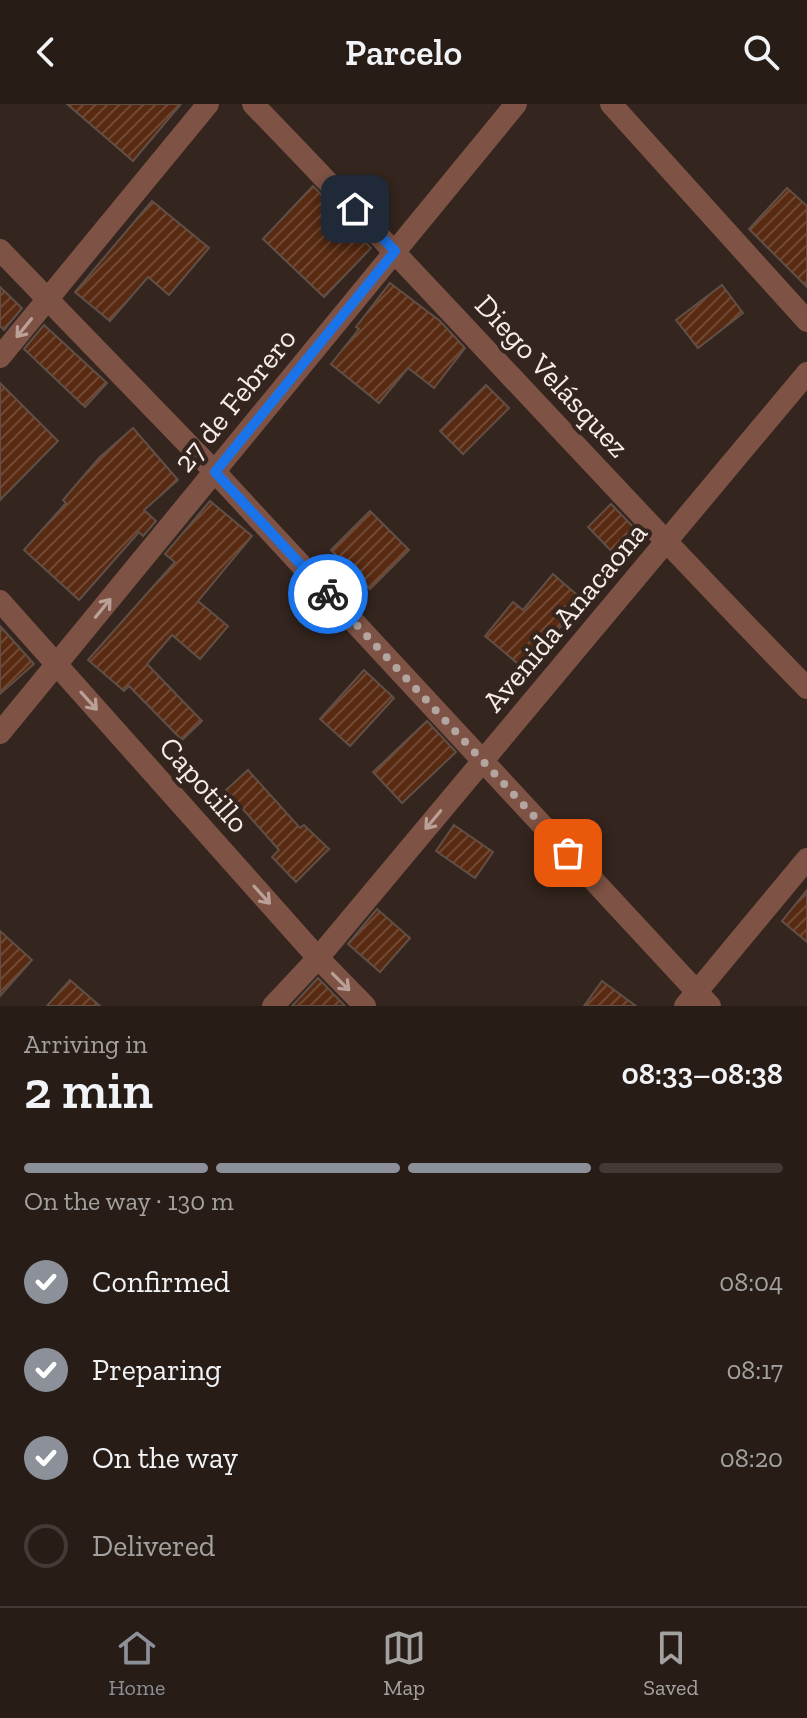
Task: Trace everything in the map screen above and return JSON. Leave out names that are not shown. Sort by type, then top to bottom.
[{"type":"street","points":[[0,357],[208,104]]},
{"type":"street","name":"Diego Velásquez","points":[[253,104],[395,251],[665,543],[807,688]]},
{"type":"street","name":"27 de Febrero","points":[[0,733],[516,104]]},
{"type":"street","points":[[611,104],[807,321]]},
{"type":"street","points":[[0,250],[215,472],[483,760],[697,1001],[807,859]]},
{"type":"street","name":"Avenida Anacaona","points":[[273,1006],[318,958],[807,373]]},
{"type":"street","name":"Capotillo","points":[[0,601],[318,958],[365,1006]]},
{"type":"building","points":[[67,104],[181,104],[133,161]]},
{"type":"building","points":[[313,186],[371,248],[324,297],[263,239]]},
{"type":"building","points":[[787,188],[807,206],[807,287],[749,229]]},
{"type":"building","points":[[152,201],[209,248],[169,295],[148,277],[110,321],[75,292]]},
{"type":"building","points":[[390,283],[440,321],[465,348],[434,388],[408,368],[379,403],[331,364]]},
{"type":"building","points":[[722,285],[743,313],[698,348],[676,320]]},
{"type":"building","points":[[0,287],[22,308],[4,330],[0,326]]},
{"type":"building","points":[[44,325],[107,383],[85,407],[24,349]]},
{"type":"building","points":[[0,383],[58,441],[0,500]]},
{"type":"building","points":[[486,385],[509,408],[463,454],[440,431]]},
{"type":"building","points":[[133,428],[178,480],[144,510],[156,521],[143,536],[139,532],[79,600],[24,550],[66,503],[63,500],[99,458]]},
{"type":"building","points":[[210,501],[252,536],[198,601],[228,626],[200,659],[172,635],[147,664],[202,721],[182,740],[129,686],[124,691],[88,660],[175,562],[165,554]]},
{"type":"building","points":[[611,504],[644,538],[621,561],[588,527]]},
{"type":"building","points":[[370,511],[409,550],[370,589],[331,550]]},
{"type":"building","points":[[553,574],[584,601],[523,668],[485,636],[513,602],[523,610]]},
{"type":"building","points":[[0,626],[34,664],[0,694]]},
{"type":"building","points":[[364,670],[394,698],[350,746],[320,719]]},
{"type":"building","points":[[427,721],[456,752],[402,803],[373,772]]},
{"type":"building","points":[[248,770],[300,828],[304,825],[329,849],[296,882],[272,857],[279,850],[226,790]]},
{"type":"building","points":[[454,825],[493,852],[475,878],[436,851]]},
{"type":"building","points":[[807,890],[807,942],[782,921]]},
{"type":"building","points":[[377,909],[410,938],[380,972],[348,944]]},
{"type":"building","points":[[0,931],[32,960],[0,996]]},
{"type":"building","points":[[318,978],[345,1006],[292,1006]]},
{"type":"building","points":[[70,980],[100,1006],[47,1006]]},
{"type":"building","points":[[602,981],[636,1006],[584,1006]]},
{"type":"way so far","points":[[328,594],[568,853]]},
{"type":"route","points":[[328,594],[215,472],[395,251],[355,209]]}]
